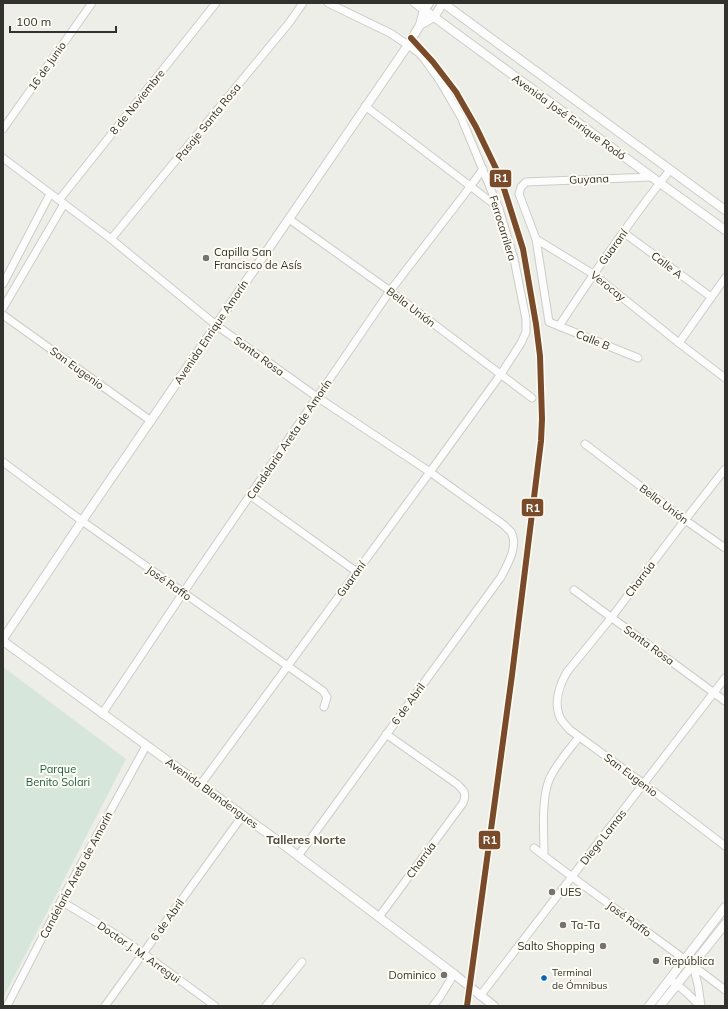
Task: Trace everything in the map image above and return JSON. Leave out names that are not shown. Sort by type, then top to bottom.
[{"type":"street","name":"16 de Junio","points":[[3,129],[92,3]]},
{"type":"street","name":"8 de Noviembre","points":[[3,308],[61,202],[216,3]]},
{"type":"street","name":"Pasaje Santa Rosa","points":[[111,239],[289,23],[303,3]]},
{"type":"street","name":"Ferrocarrilera","points":[[328,3],[390,33],[419,53],[440,81],[461,117],[499,208],[514,259],[526,319],[526,332],[521,343],[501,374]]},
{"type":"street","name":"Avenida José Enrique Rodó","points":[[415,3],[427,5],[434,17],[725,230]]},
{"type":"street","name":"Avenida Enrique Amorín","points":[[420,25],[434,17],[443,3]]},
{"type":"street","name":"Avenida José Enrique Rodó","points":[[443,3],[725,210]]},
{"type":"street","name":"Avenida Enrique Amorín","points":[[3,640],[82,521],[408,45],[420,25],[427,5]]},
{"type":"street","points":[[365,106],[499,208]]},
{"type":"street","name":"Santa Rosa","points":[[3,158],[111,239],[216,325],[317,397],[430,472],[504,525],[511,533],[514,548]]},
{"type":"street","name":"Candelaria Areta de Amorín","points":[[102,714],[390,291],[483,169]]},
{"type":"street","name":"Guaraní","points":[[559,326],[593,274],[670,170]]},
{"type":"street","name":"Guyana","points":[[536,239],[519,194],[521,187],[526,182],[651,177]]},
{"type":"street","points":[[3,284],[50,194]]},
{"type":"street","name":"Bella Unión","points":[[289,219],[390,291],[532,398]]},
{"type":"street","name":"Calle A","points":[[623,232],[711,297]]},
{"type":"street","name":"Verocay","points":[[536,239],[593,274],[725,378]]},
{"type":"street","name":"Calle B","points":[[536,239],[549,322],[638,358]]},
{"type":"street","points":[[679,342],[725,278]]},
{"type":"street","name":"San Eugenio","points":[[3,315],[151,421]]},
{"type":"street","name":"Guaraní","points":[[201,784],[501,374]]},
{"type":"street","name":"Bella Unión","points":[[585,444],[685,520],[725,548]]},
{"type":"street","name":"José Raffo","points":[[3,462],[82,521],[323,691],[327,697],[324,707]]},
{"type":"street","name":"Charrúa","points":[[560,691],[562,681],[567,672],[611,618],[725,469]]},
{"type":"street","points":[[251,496],[357,572]]},
{"type":"street","name":"6 de Abril","points":[[298,856],[501,577],[514,548]]},
{"type":"street","name":"Santa Rosa","points":[[574,590],[725,701]]},
{"type":"street","name":"Avenida Blandengues","points":[[3,640],[102,714],[243,815],[454,974],[494,1006]]},
{"type":"street","name":"Diego Lamas","points":[[480,996],[725,678]]},
{"type":"street","name":"San Eugenio","points":[[560,691],[557,704],[559,716],[564,724],[725,846]]},
{"type":"street","name":"Charrúa","points":[[379,917],[464,803],[465,797],[465,793],[462,790],[386,734]]},
{"type":"street","points":[[544,855],[544,805],[549,781],[556,768],[580,737]]},
{"type":"street","name":"Candelaria Areta de Amorín","points":[[7,1006],[61,901],[146,746]]},
{"type":"street","name":"6 de Abril","points":[[105,1006],[243,815]]},
{"type":"street","name":"José Raffo","points":[[534,848],[725,990]]},
{"type":"street","name":"Doctor J. M. Arregui","points":[[61,901],[143,953],[215,1006]]},
{"type":"street","points":[[648,1006],[725,907]]},
{"type":"street","points":[[660,1006],[725,924]]},
{"type":"street","points":[[266,1006],[302,962]]},
{"type":"street","points":[[693,965],[701,1006]]},
{"type":"street","points":[[433,1006],[454,974]]},
{"type":"street","points":[[668,981],[672,981],[701,1006]]},
{"type":"green space","name":"Parque Benito Solari","points":[[3,667],[126,759],[3,998]]},
{"type":"transit line","name":"R1","points":[[411,38],[433,62],[456,92],[476,127],[501,179],[523,249],[540,356],[542,419],[541,441],[512,675],[467,1006]]},
{"type":"place","name":"Capilla San Francisco de Asís","points":[[206,258]]},
{"type":"place","name":"UES","points":[[552,892]]},
{"type":"place","name":"Ta-Ta","points":[[563,925]]},
{"type":"place","name":"Salto Shopping","points":[[603,946]]},
{"type":"place","name":"República","points":[[656,961]]},
{"type":"place","name":"Dominico","points":[[444,975]]},
{"type":"place","name":"Terminal de Ómnibus","points":[[544,978]]},
{"type":"district","name":"Talleres Norte","points":[[306,840]]}]
